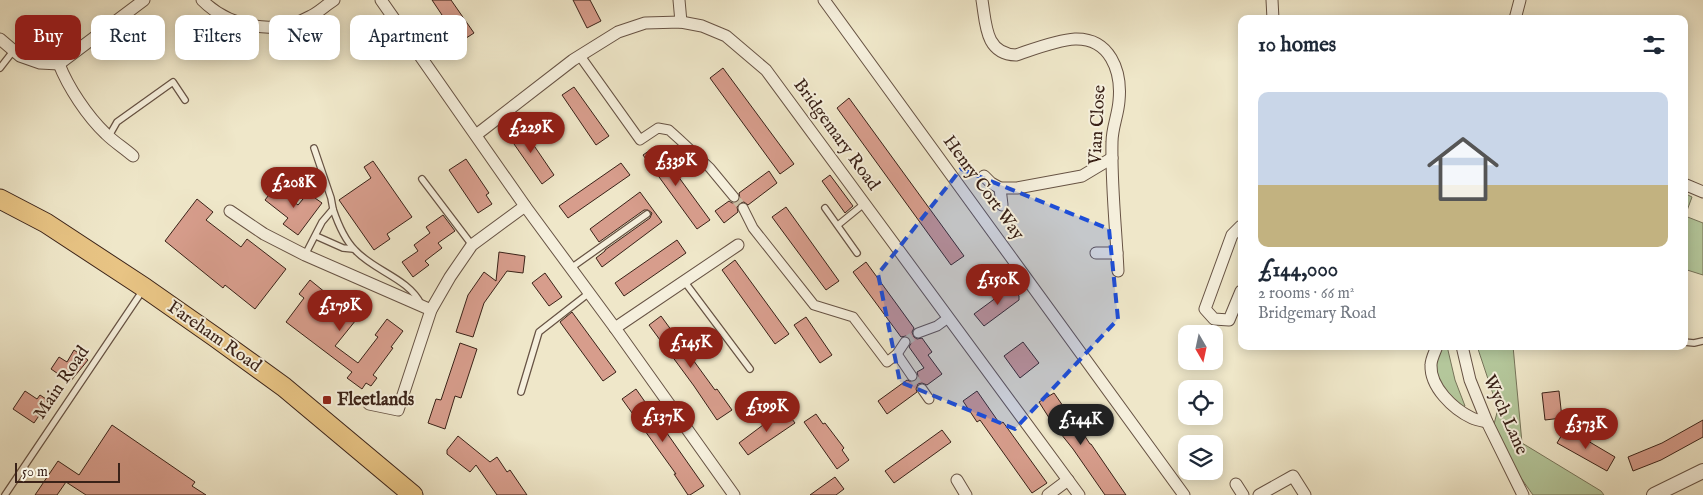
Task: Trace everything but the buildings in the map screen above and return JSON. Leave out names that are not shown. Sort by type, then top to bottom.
[{"type":"main road","name":"Fareham Road","points":[[0,199],[46,223],[145,288],[284,387],[413,495]]},
{"type":"street","points":[[0,38],[20,56],[40,63],[59,64],[144,0]]},
{"type":"street","points":[[202,0],[209,7],[228,18],[245,25],[262,27],[287,25],[311,16],[334,0]]},
{"type":"street","points":[[381,0],[525,206],[734,495]]},
{"type":"street","points":[[679,0],[681,22]]},
{"type":"street","name":"Henry Cort Way","points":[[824,0],[1184,495]]},
{"type":"street","name":"Vian Close","points":[[982,0],[990,40],[999,51],[1016,55],[1074,39],[1089,41],[1101,47],[1109,53],[1116,65],[1120,82],[1119,101],[1112,137],[1112,158],[1118,271]]},
{"type":"street","points":[[1272,0],[1272,15]]},
{"type":"street","points":[[1516,15],[1520,0]]},
{"type":"street","name":"Bridgemary Road","points":[[476,135],[580,56],[618,32],[645,23],[681,22],[702,26],[726,36],[766,70],[1079,495]]},
{"type":"street","points":[[580,56],[640,140],[658,128],[669,130],[710,168],[734,196]]},
{"type":"street","points":[[59,64],[65,81],[82,104],[109,136],[133,156]]},
{"type":"street","points":[[984,176],[990,183],[1000,188],[1017,188],[1082,176],[1112,158]]},
{"type":"street","points":[[1688,186],[1703,192]]},
{"type":"street","points":[[1000,188],[1002,206]]},
{"type":"street","points":[[369,404],[398,410],[426,308],[472,245],[525,206]]},
{"type":"street","points":[[743,208],[753,228],[814,305],[853,317],[887,362],[897,354],[905,342]]},
{"type":"street","points":[[230,211],[264,234],[305,255],[426,308]]},
{"type":"street","points":[[1238,229],[1232,236],[1206,309],[1214,319],[1229,320],[1238,298]]},
{"type":"street","points":[[615,328],[738,245]]},
{"type":"street","points":[[1096,254],[1117,253]]},
{"type":"street","points":[[918,333],[937,326],[948,318]]},
{"type":"street","points":[[1436,350],[1431,364],[1434,380],[1439,388],[1457,409],[1473,418],[1487,422]]},
{"type":"street","name":"Wych Lane","points":[[1463,350],[1470,380],[1487,422],[1523,495]]},
{"type":"street","points":[[897,354],[912,376]]},
{"type":"street","points":[[922,389],[929,398]]},
{"type":"street","points":[[1654,495],[1703,471]]},
{"type":"street","points":[[1259,495],[1293,476],[1306,495]]},
{"type":"street","points":[[956,480],[966,495]]},
{"type":"street","points":[[1048,495],[1068,480]]},
{"type":"street","points":[[1236,484],[1244,495]]},
{"type":"lane","points":[[0,68],[14,50]]},
{"type":"lane","points":[[109,136],[116,122],[173,82],[186,100]]},
{"type":"lane","points":[[314,148],[340,227],[354,249],[366,260],[411,290],[426,308]]},
{"type":"lane","points":[[422,179],[472,245]]},
{"type":"lane","points":[[838,225],[865,203]]},
{"type":"lane","points":[[825,208],[857,253]]},
{"type":"lane","points":[[305,255],[326,216],[333,209]]},
{"type":"lane","points":[[571,268],[647,214]]},
{"type":"lane","points":[[316,236],[343,248],[354,249]]},
{"type":"lane","points":[[684,280],[750,369]]},
{"type":"lane","name":"Main Road","points":[[5,495],[145,288]]},
{"type":"lane","points":[[521,392],[539,332],[589,293]]},
{"type":"lane","points":[[1688,342],[1703,341]]},
{"type":"highlighted area","points":[[961,169],[1109,229],[1118,319],[1015,429],[900,382],[878,274]]},
{"type":"green space","points":[[1688,195],[1692,197],[1688,208]]},
{"type":"green space","points":[[1688,217],[1703,223],[1703,275],[1688,270]]},
{"type":"green space","points":[[1438,350],[1448,350],[1455,380],[1465,406],[1460,408],[1442,391],[1433,364]]},
{"type":"green space","points":[[1478,350],[1513,350],[1522,443],[1601,491],[1604,495],[1533,495],[1516,471],[1494,424],[1498,409]]},
{"type":"tunnel","points":[[734,197],[743,208]]},
{"type":"tunnel","points":[[905,342],[918,333]]},
{"type":"tunnel","points":[[912,376],[922,389]]},
{"type":"place","name":"Fleetlands","points":[[327,400]]}]
